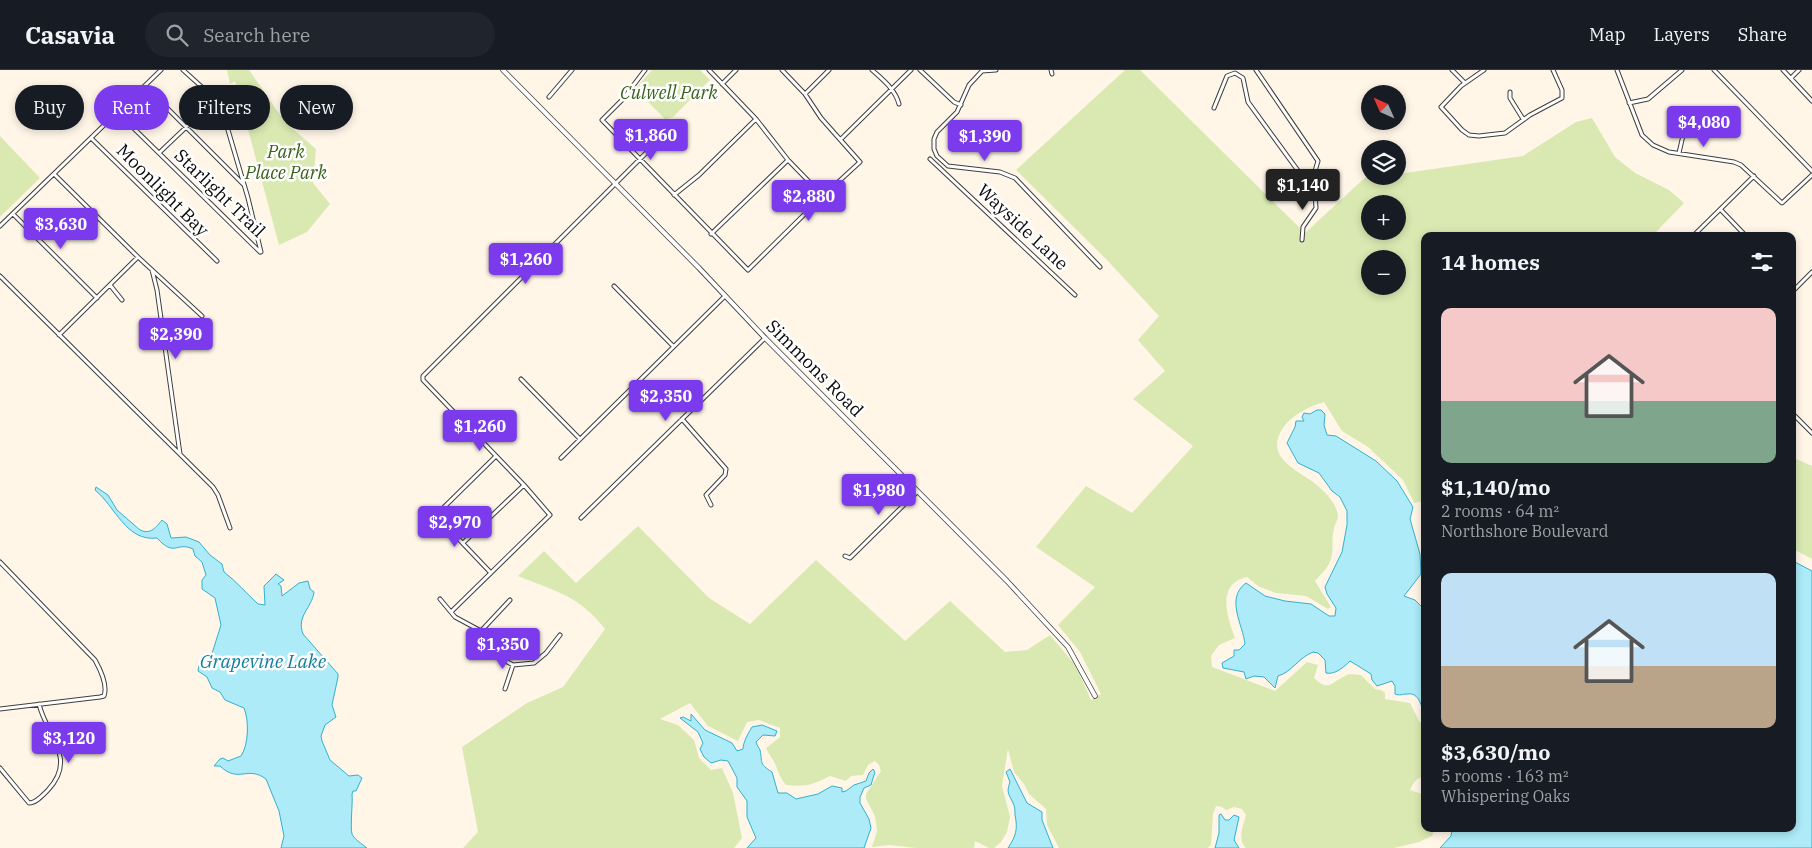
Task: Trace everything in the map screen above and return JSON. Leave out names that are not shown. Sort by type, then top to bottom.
[{"type":"street","points":[[145,85],[161,70]]},
{"type":"street","points":[[183,70],[213,97],[222,113],[243,184]]},
{"type":"street","name":"Simmons Road","points":[[503,70],[765,338],[998,572],[1068,647],[1095,696]]},
{"type":"street","points":[[549,97],[572,70]]},
{"type":"street","points":[[645,70],[623,99],[602,120],[748,270],[860,162],[821,118],[805,94],[782,70]]},
{"type":"street","points":[[708,70],[756,119],[788,160],[823,196]]},
{"type":"street","points":[[722,84],[736,70]]},
{"type":"street","points":[[805,94],[829,70]]},
{"type":"street","points":[[872,70],[897,95],[899,104]]},
{"type":"street","points":[[841,140],[911,70]]},
{"type":"street","points":[[920,70],[954,102],[961,105]]},
{"type":"street","points":[[996,70],[982,71],[976,76],[965,92],[961,105],[937,132],[934,139],[934,149],[942,162],[948,166],[1000,172],[1015,178],[1100,267]]},
{"type":"street","points":[[1256,70],[1318,161],[1315,171],[1304,178]]},
{"type":"street","points":[[1452,70],[1465,83]]},
{"type":"street","points":[[1484,70],[1465,83],[1441,107],[1462,130],[1472,136],[1505,132],[1523,119],[1562,98],[1563,94],[1553,70]]},
{"type":"street","points":[[1617,70],[1642,135],[1659,149],[1734,162],[1754,176],[1782,202],[1812,175]]},
{"type":"street","points":[[1629,104],[1643,101],[1657,93],[1682,70]]},
{"type":"street","points":[[1714,70],[1812,171]]},
{"type":"street","points":[[1783,70],[1812,101]]},
{"type":"street","points":[[1791,78],[1800,70]]},
{"type":"street","points":[[1214,108],[1227,76],[1235,73],[1243,78],[1248,102],[1315,194],[1317,204],[1303,227],[1302,240]]},
{"type":"street","points":[[1510,92],[1510,98],[1523,119]]},
{"type":"street","points":[[169,110],[179,120]]},
{"type":"street","points":[[674,195],[699,175],[756,119]]},
{"type":"street","points":[[452,611],[550,515],[524,485],[422,380],[425,372],[674,125]]},
{"type":"street","points":[[0,226],[99,130]]},
{"type":"street","name":"Starlight Trail","points":[[136,130],[261,252],[243,184]]},
{"type":"street","points":[[160,153],[185,130]]},
{"type":"street","points":[[189,130],[243,184]]},
{"type":"street","points":[[1679,153],[1684,131]]},
{"type":"street","name":"Moonlight Bay","points":[[91,138],[217,261]]},
{"type":"street","name":"Wayside Lane","points":[[930,159],[1075,295]]},
{"type":"street","points":[[711,234],[788,160]]},
{"type":"street","points":[[54,174],[202,316]]},
{"type":"street","points":[[1697,232],[1754,176]]},
{"type":"street","points":[[1720,210],[1742,232]]},
{"type":"street","points":[[13,214],[97,298]]},
{"type":"street","points":[[59,335],[138,256]]},
{"type":"street","points":[[152,268],[157,290],[180,454]]},
{"type":"street","points":[[1796,288],[1812,272]]},
{"type":"street","points":[[0,276],[217,491],[230,528]]},
{"type":"street","points":[[110,285],[122,300]]},
{"type":"street","points":[[614,286],[674,346]]},
{"type":"street","points":[[561,458],[725,296]]},
{"type":"street","points":[[581,518],[765,338]]},
{"type":"street","points":[[521,379],[580,439]]},
{"type":"street","points":[[1796,417],[1812,433]]},
{"type":"street","points":[[682,419],[726,469],[725,475],[706,495],[711,505]]},
{"type":"street","points":[[436,515],[496,456]]},
{"type":"street","points":[[463,543],[524,485]]},
{"type":"street","points":[[845,556],[850,558],[918,492]]},
{"type":"street","points":[[431,510],[491,573]]},
{"type":"street","points":[[0,562],[95,660],[105,688],[104,696],[0,709]]},
{"type":"street","points":[[440,599],[461,621],[481,631],[504,660],[513,665],[534,663],[546,653],[560,635]]},
{"type":"street","points":[[481,631],[510,600]]},
{"type":"street","points":[[505,689],[513,665]]},
{"type":"street","points":[[0,768],[29,803],[40,798],[58,774],[61,759],[53,733],[42,715],[39,704]]},
{"type":"green space","name":"Park Place Park","points":[[227,70],[249,70],[259,85],[236,85],[235,81],[230,84]]},
{"type":"green space","name":"Culwell Park","points":[[652,70],[700,70],[710,80],[673,117],[665,119],[635,89]]},
{"type":"green space","points":[[1125,70],[1140,70],[1305,233],[1361,181],[1361,185],[1406,185],[1406,173],[1523,156],[1576,122],[1592,118],[1615,157],[1635,173],[1669,190],[1684,203],[1656,232],[1421,232],[1421,502],[1414,503],[1403,480],[1368,447],[1342,431],[1324,402],[1296,415],[1283,428],[1278,438],[1279,454],[1284,461],[1324,491],[1337,511],[1338,516],[1333,533],[1331,559],[1315,581],[1331,607],[1328,609],[1306,596],[1276,593],[1258,586],[1247,577],[1237,581],[1227,594],[1226,602],[1229,621],[1235,638],[1219,645],[1211,656],[1212,667],[1275,691],[1307,662],[1318,665],[1314,678],[1323,685],[1330,685],[1348,675],[1361,675],[1375,689],[1385,693],[1385,699],[1410,703],[1421,723],[1421,778],[1412,785],[1410,790],[1421,794],[1421,832],[1434,832],[1432,836],[1419,842],[1394,848],[1246,848],[1241,837],[1246,815],[1242,809],[1234,807],[1226,810],[1216,806],[1213,814],[1211,845],[1207,848],[1059,848],[1047,825],[1046,809],[1029,794],[1024,784],[1014,772],[1008,749],[1002,786],[1010,817],[1007,832],[1001,842],[994,848],[989,848],[975,841],[974,848],[916,848],[889,845],[872,847],[877,831],[875,816],[866,799],[866,794],[881,771],[875,761],[868,765],[863,775],[851,776],[846,781],[830,776],[809,785],[786,785],[766,748],[780,737],[780,728],[759,720],[747,722],[738,741],[708,726],[690,703],[660,719],[678,725],[694,740],[699,758],[711,770],[722,768],[733,793],[742,838],[734,848],[463,848],[478,832],[462,747],[527,703],[563,687],[605,629],[596,618],[576,602],[518,576],[544,551],[576,583],[638,526],[709,598],[750,624],[816,560],[905,641],[950,601],[1005,652],[1027,650],[1050,635],[1076,666],[1091,700],[1101,694],[1080,652],[1058,625],[1095,587],[1036,547],[1086,486],[1132,513],[1193,446],[1133,399],[1165,371],[1138,340],[1159,316],[1107,260],[1016,170]]},
{"type":"green space","name":"Park Place Park","points":[[270,100],[280,115],[280,130],[294,130],[316,149],[313,183],[330,204],[307,232],[279,245],[248,130],[270,130]]},
{"type":"green space","points":[[0,136],[40,178],[0,217]]},
{"type":"green space","points":[[1796,459],[1812,466],[1812,559],[1796,551]]},
{"type":"water","points":[[1321,410],[1325,414],[1324,425],[1327,435],[1336,436],[1376,461],[1397,481],[1413,507],[1410,519],[1420,554],[1421,574],[1404,596],[1415,600],[1421,606],[1421,705],[1415,695],[1395,694],[1395,686],[1392,681],[1377,686],[1372,680],[1371,674],[1350,661],[1336,672],[1326,673],[1325,660],[1318,653],[1313,652],[1278,676],[1275,688],[1264,677],[1254,676],[1246,679],[1244,672],[1223,668],[1222,663],[1234,656],[1234,650],[1239,650],[1245,644],[1236,604],[1240,589],[1246,583],[1265,596],[1311,604],[1329,616],[1335,616],[1336,608],[1325,587],[1342,552],[1347,525],[1347,511],[1340,497],[1332,491],[1319,473],[1298,463],[1287,443],[1296,421],[1304,421],[1302,417],[1304,413],[1310,414]]},
{"type":"water","name":"Grapevine Lake","points":[[96,487],[108,495],[117,510],[140,530],[150,531],[162,520],[167,524],[171,538],[186,537],[199,542],[210,555],[222,564],[224,572],[258,604],[265,605],[264,586],[276,574],[284,580],[278,584],[281,586],[282,596],[299,583],[308,581],[310,589],[314,592],[301,622],[301,628],[303,634],[338,674],[332,705],[336,717],[325,725],[321,736],[322,741],[330,760],[349,776],[358,775],[362,778],[356,791],[353,791],[352,794],[351,831],[354,838],[367,848],[281,848],[284,836],[279,811],[266,779],[253,774],[233,774],[220,766],[214,766],[220,759],[223,758],[228,761],[241,756],[246,745],[247,725],[244,708],[225,700],[220,692],[212,688],[207,677],[198,671],[199,665],[209,663],[221,625],[215,598],[202,589],[202,580],[206,575],[202,562],[195,556],[193,549],[187,547],[168,547],[157,538],[146,538],[129,529],[95,490]]},
{"type":"water","points":[[1796,563],[1812,571],[1812,848],[1440,848],[1451,836],[1452,832],[1796,832]]},
{"type":"water","points":[[691,714],[705,730],[732,743],[737,751],[743,749],[745,740],[752,727],[762,725],[777,731],[775,736],[763,735],[756,742],[760,750],[761,760],[763,765],[772,772],[778,793],[787,793],[796,799],[818,794],[832,786],[842,788],[842,792],[846,791],[854,785],[866,781],[873,769],[875,772],[871,785],[864,788],[860,797],[860,803],[869,819],[871,828],[864,848],[747,848],[756,838],[747,817],[747,801],[737,787],[737,778],[728,761],[721,760],[711,763],[704,757],[700,749],[703,743],[698,732],[680,718],[683,717],[691,721]]},
{"type":"water","points":[[1010,769],[1027,803],[1042,812],[1042,820],[1053,848],[1008,848],[1015,836],[1016,828],[1015,807],[1009,795],[1010,782],[1006,772]]},
{"type":"water","points":[[1221,814],[1225,820],[1229,820],[1234,815],[1239,817],[1234,840],[1239,848],[1215,848],[1219,833],[1219,815]]}]
